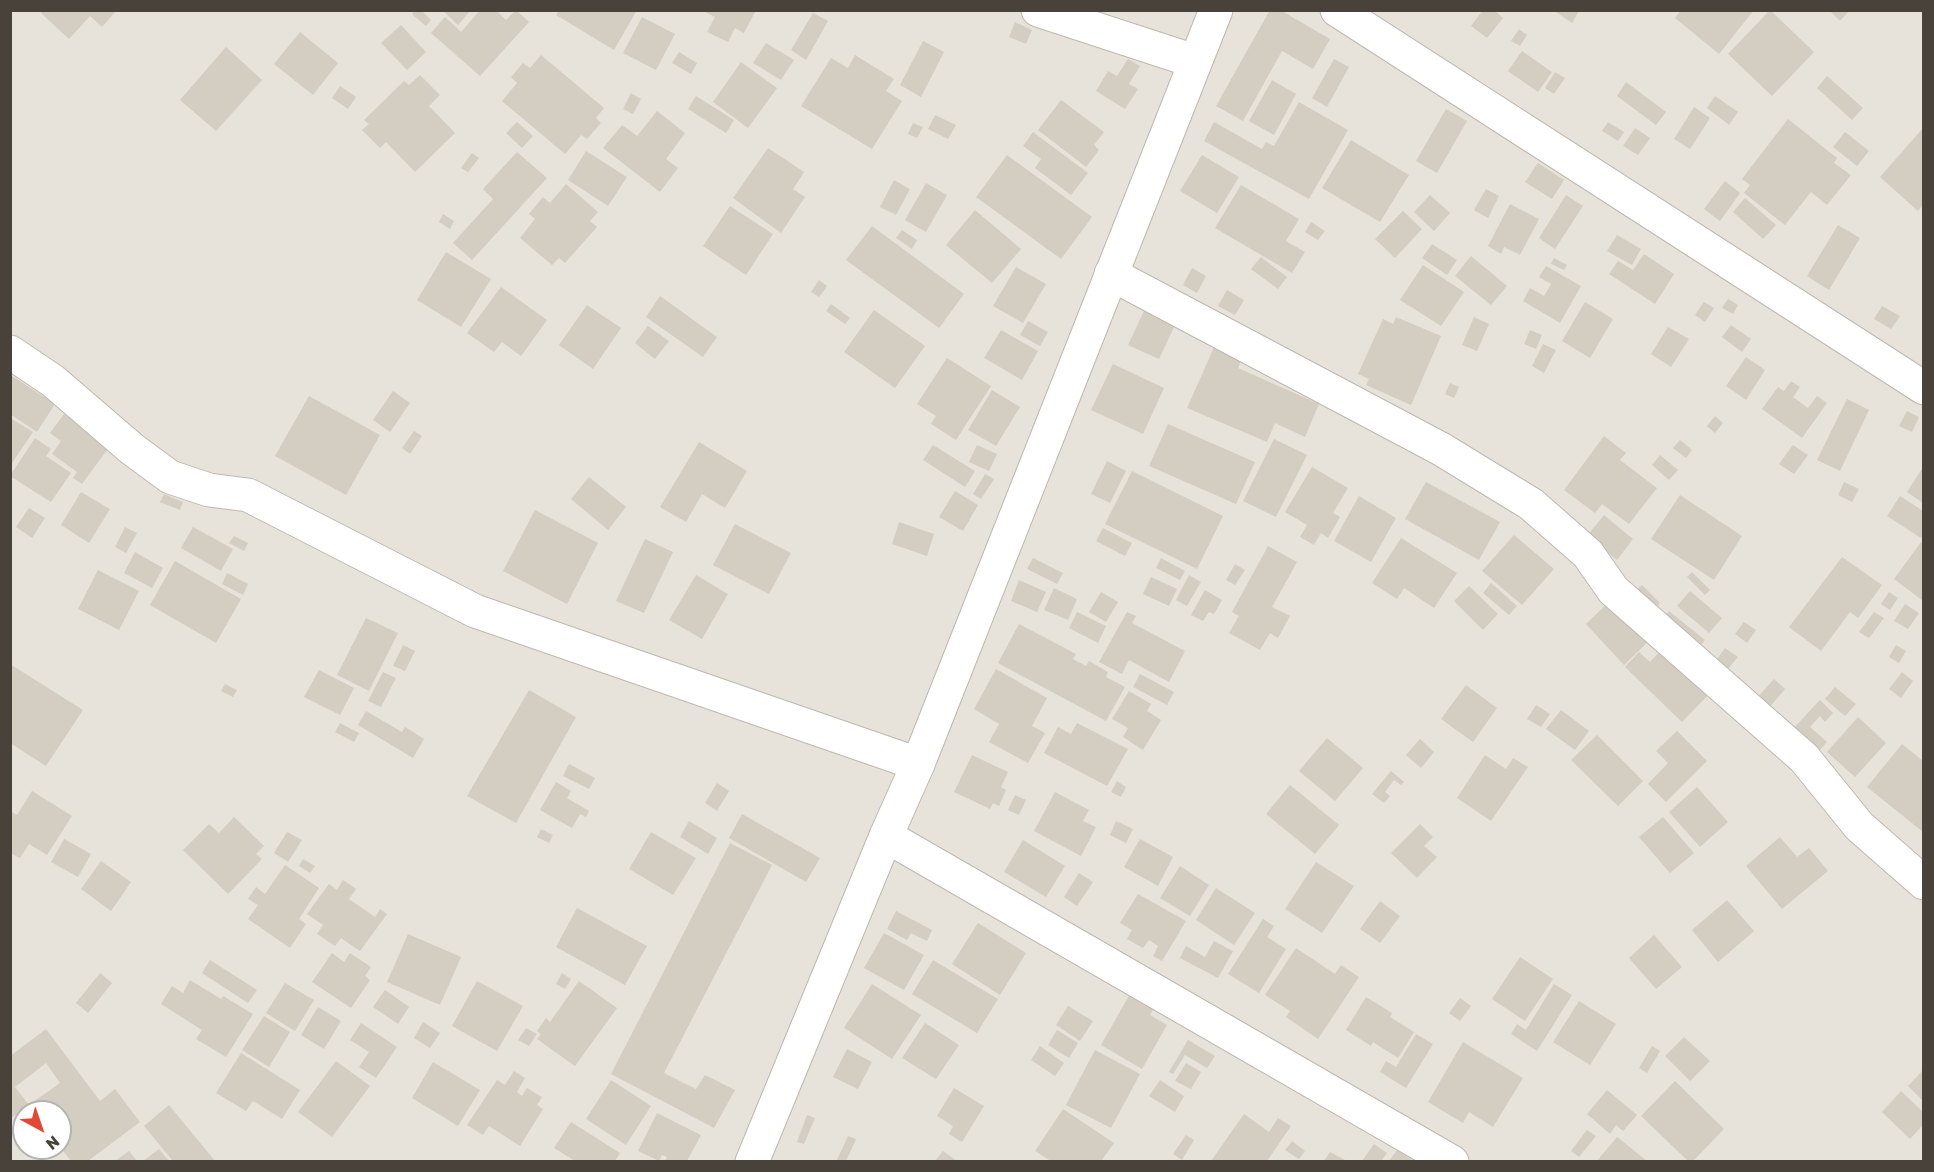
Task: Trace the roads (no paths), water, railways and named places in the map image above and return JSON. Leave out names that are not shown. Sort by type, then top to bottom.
[{"type":"street","points":[[1038,10],[1194,61]]},
{"type":"street","points":[[753,1161],[885,836],[918,764],[1216,10]]},
{"type":"street","points":[[1337,10],[1923,388]]},
{"type":"street","points":[[1111,274],[1441,449],[1531,504],[1588,554],[1613,590],[1804,758],[1858,826],[1923,883]]},
{"type":"street","points":[[10,352],[53,381],[132,449],[170,477],[209,490],[248,495],[475,611],[918,764]]},
{"type":"street","points":[[885,836],[1452,1161]]}]
